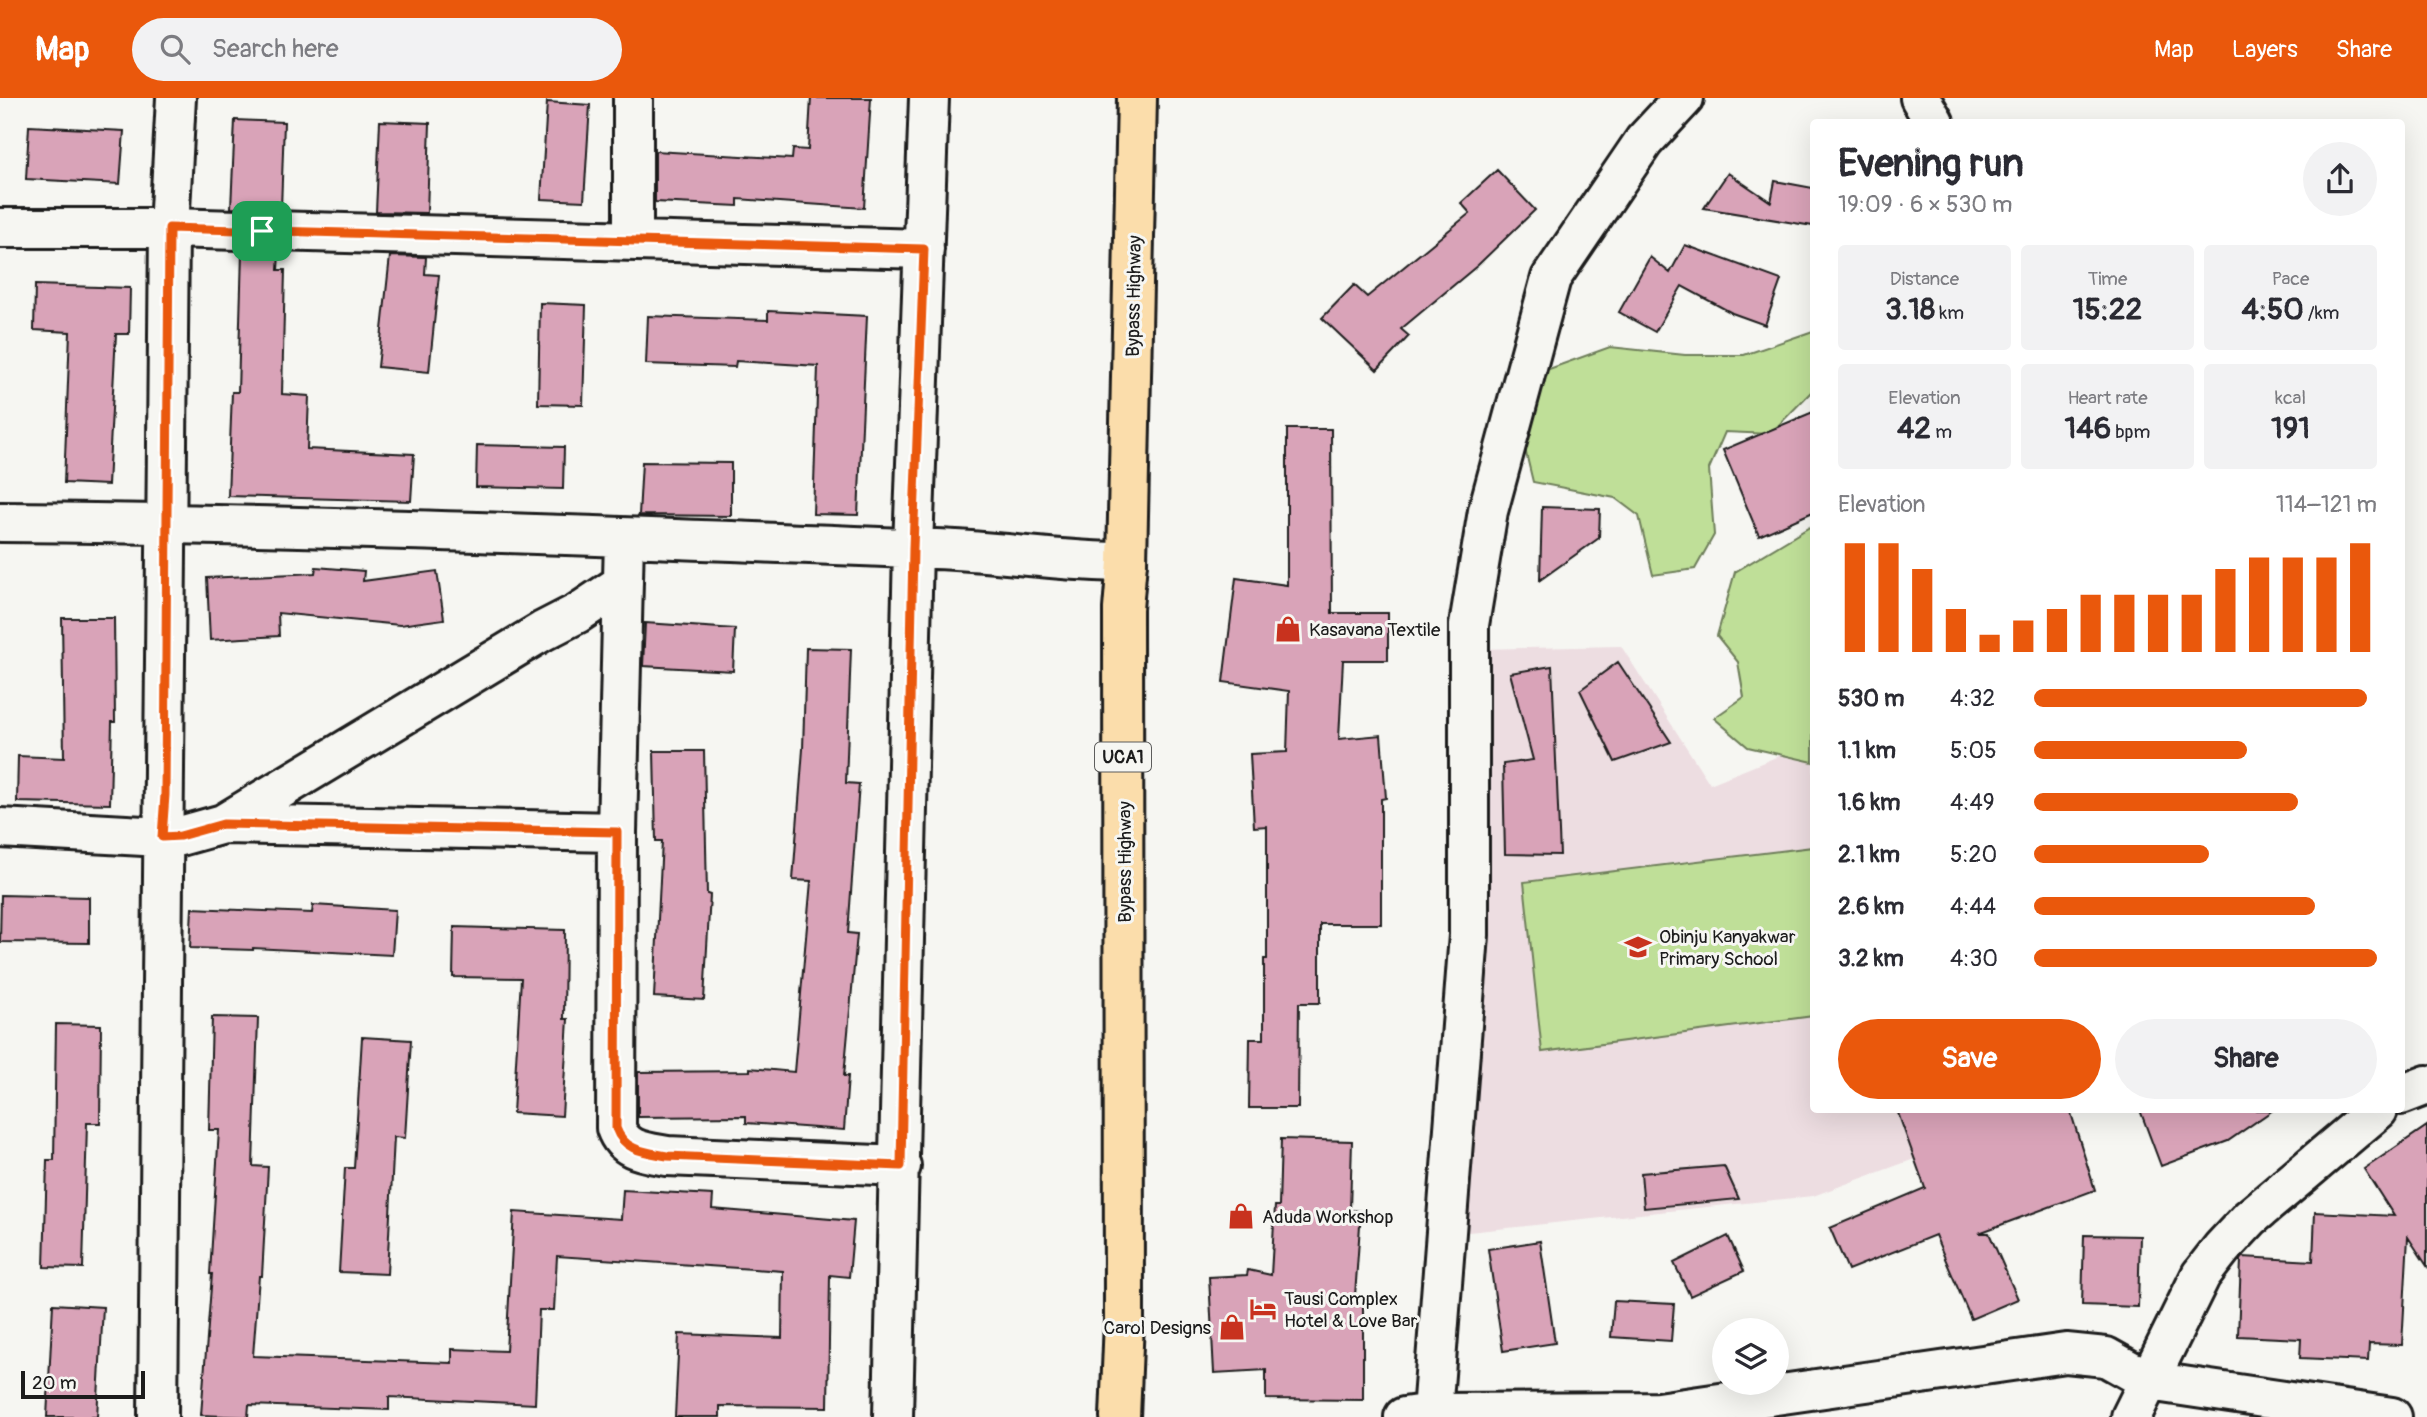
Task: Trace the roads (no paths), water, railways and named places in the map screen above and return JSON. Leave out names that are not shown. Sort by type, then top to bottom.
[{"type":"main road","name":"Bypass Highway","points":[[1120,1417],[1124,1321],[1123,609],[1127,562],[1137,98]]},
{"type":"street","points":[[158,1417],[169,228],[176,98]]},
{"type":"street","points":[[633,241],[634,98]]},
{"type":"street","points":[[893,1417],[901,1166],[913,548],[929,98]]},
{"type":"street","points":[[1684,98],[1644,141],[1551,278],[1488,512],[1469,625],[1469,935],[1423,1416],[1658,1412],[2066,1353],[2106,1357],[2149,1381],[2392,1417]]},
{"type":"street","points":[[1920,98],[1932,119]]},
{"type":"street","points":[[0,228],[169,228],[924,249]]},
{"type":"street","points":[[0,522],[166,523],[913,548],[1091,562],[1127,562]]},
{"type":"street","points":[[624,538],[617,832],[616,1128],[620,1141],[631,1148],[667,1156],[901,1166]]},
{"type":"street","points":[[0,828],[162,837],[180,836],[223,824],[543,631],[578,614],[623,583]]},
{"type":"street","points":[[223,824],[617,832]]},
{"type":"street","points":[[2405,1094],[2427,1085]]},
{"type":"street","points":[[2131,1417],[2201,1275],[2222,1248],[2250,1218],[2374,1113]]},
{"type":"place","name":"Kasavana Textile","points":[[1288,629]]},
{"type":"place","name":"Obinju Kanyakwar Primary School","points":[[1638,947]]},
{"type":"place","name":"Aduda Workshop","points":[[1241,1216]]},
{"type":"place","name":"Tausi Complex Hotel & Love Bar","points":[[1263,1309]]},
{"type":"place","name":"Carol Designs","points":[[1232,1327]]}]
